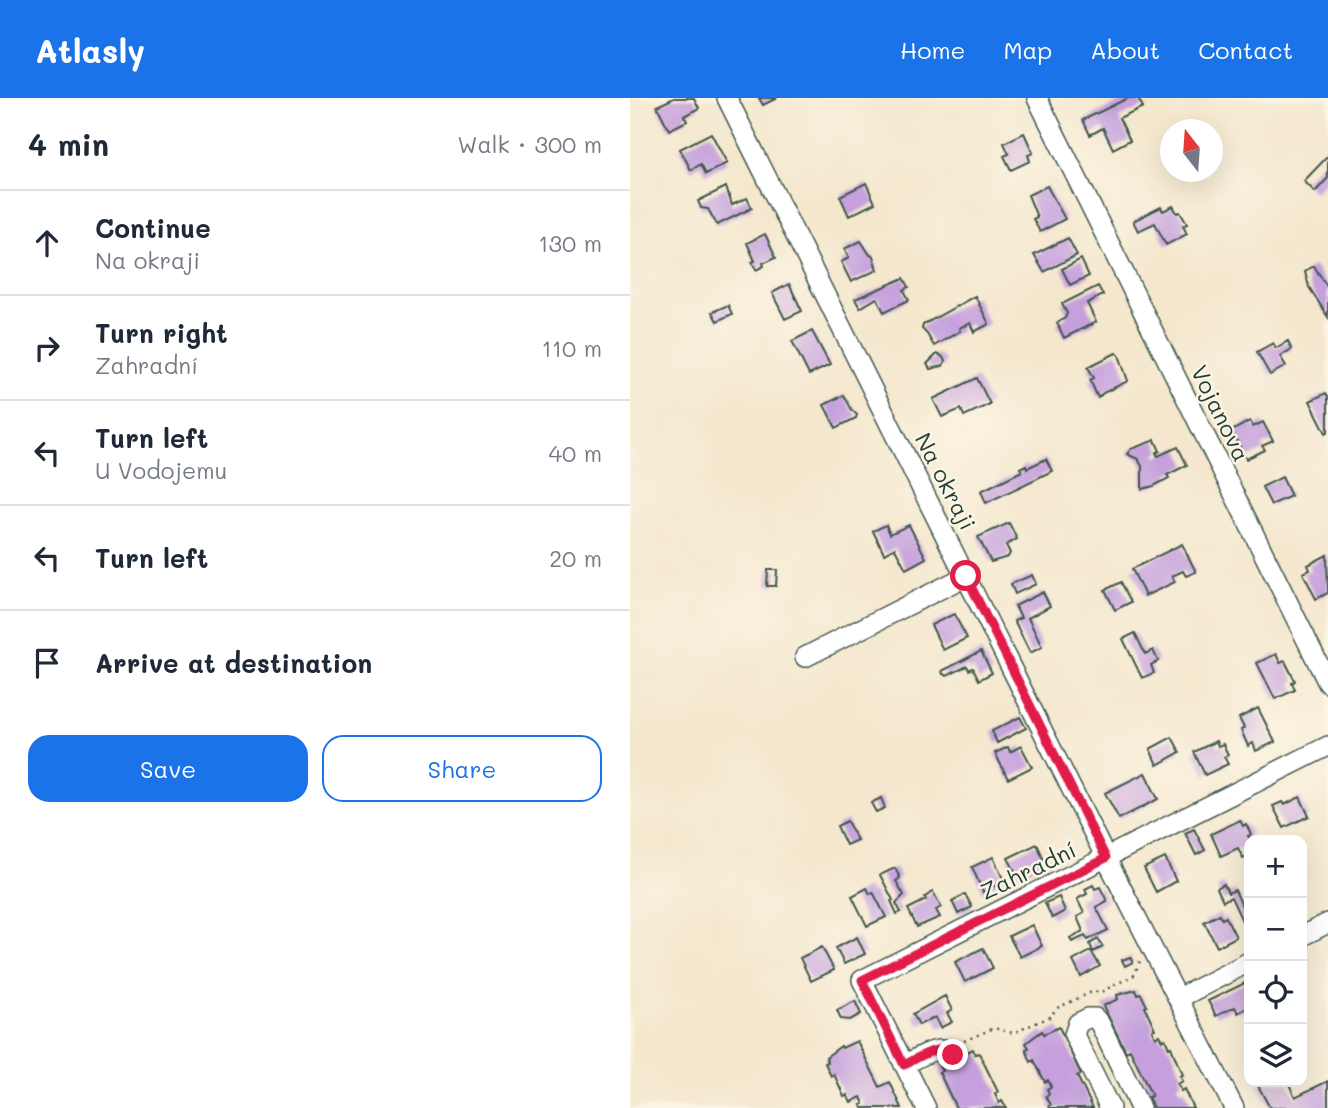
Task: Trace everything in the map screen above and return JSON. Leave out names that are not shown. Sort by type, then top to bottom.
[{"type":"street","name":"Na okraji","points":[[727,98],[1106,858],[1234,1108]]},
{"type":"street","name":"Vojanova","points":[[1037,98],[1328,683]]},
{"type":"street","points":[[805,657],[966,576]]},
{"type":"street","name":"Zahradní","points":[[904,1065],[862,980],[1328,746]]},
{"type":"street","points":[[1307,934],[1328,923]]},
{"type":"street","points":[[1179,998],[1244,965]]},
{"type":"street","points":[[1110,1108],[1074,1035],[1077,1023],[1088,1018],[1095,1018],[1100,1024],[1140,1108]]},
{"type":"street","points":[[926,1108],[904,1065],[936,1049],[956,1049]]},
{"type":"path","points":[[956,1049],[994,1027],[1013,1033],[1052,1016],[1055,1009],[1094,991],[1099,993],[1134,975],[1138,961],[1155,953]]},
{"type":"building","points":[[674,98],[694,98],[699,108],[684,116],[687,121],[669,130],[657,106]]},
{"type":"building","points":[[759,98],[777,98],[763,105]]},
{"type":"building","points":[[1128,98],[1138,98],[1143,107],[1119,118],[1130,140],[1113,149],[1103,128],[1090,135],[1083,120]]},
{"type":"building","points":[[711,133],[727,163],[706,174],[701,164],[691,170],[680,149]]},
{"type":"building","points":[[1024,133],[1033,153],[1028,155],[1030,161],[1011,170],[1004,156],[1009,154],[1004,143]]},
{"type":"building","points":[[1328,156],[1328,178],[1315,192],[1304,181]]},
{"type":"building","points":[[866,183],[875,203],[849,216],[840,196]]},
{"type":"building","points":[[1047,186],[1065,219],[1040,232],[1033,219],[1037,217],[1028,195]]},
{"type":"building","points":[[726,187],[732,205],[747,198],[752,208],[717,225],[708,209],[701,208],[698,201]]},
{"type":"building","points":[[1173,206],[1187,224],[1183,226],[1187,234],[1166,245],[1155,223],[1138,231],[1133,221],[1161,207],[1163,211]]},
{"type":"building","points":[[765,234],[776,257],[756,270],[747,243]]},
{"type":"building","points":[[1068,238],[1077,255],[1044,272],[1034,255]]},
{"type":"building","points":[[861,241],[873,256],[877,270],[851,282],[841,262],[849,258],[844,249]]},
{"type":"building","points":[[1081,259],[1089,276],[1070,285],[1062,269]]},
{"type":"building","points":[[1314,266],[1328,288],[1328,317],[1309,287],[1305,271]]},
{"type":"building","points":[[904,278],[909,287],[904,290],[909,300],[884,312],[877,298],[860,308],[855,299]]},
{"type":"building","points":[[789,284],[802,311],[785,319],[772,293]]},
{"type":"building","points":[[1098,286],[1103,295],[1087,303],[1096,322],[1064,338],[1057,323],[1065,318],[1067,313],[1062,304]]},
{"type":"building","points":[[975,296],[989,324],[974,332],[970,323],[934,346],[922,329],[923,325]]},
{"type":"building","points":[[728,305],[732,314],[717,321],[712,312]]},
{"type":"building","points":[[812,331],[830,365],[809,375],[792,341]]},
{"type":"building","points":[[1288,341],[1292,349],[1280,356],[1286,366],[1270,375],[1257,352],[1273,343],[1276,348]]},
{"type":"building","points":[[1116,353],[1128,381],[1098,398],[1090,380],[1094,378],[1088,367]]},
{"type":"building","points":[[937,354],[945,361],[943,366],[930,369],[927,364]]},
{"type":"building","points":[[977,378],[990,404],[964,416],[961,409],[942,417],[933,399]]},
{"type":"building","points":[[1326,393],[1328,432],[1326,433],[1310,401]]},
{"type":"building","points":[[844,395],[857,415],[836,428],[824,405]]},
{"type":"building","points":[[1250,421],[1253,427],[1263,422],[1273,441],[1262,446],[1265,450],[1246,459],[1232,431]]},
{"type":"building","points":[[1155,440],[1160,451],[1156,453],[1158,456],[1178,447],[1187,465],[1167,475],[1169,478],[1154,486],[1142,489],[1142,466],[1138,459],[1127,454],[1131,449]]},
{"type":"building","points":[[1046,459],[1052,471],[986,503],[981,491],[1022,471],[1020,468],[1026,465],[1027,468]]},
{"type":"building","points":[[1282,477],[1291,496],[1271,505],[1262,487]]},
{"type":"building","points":[[1009,523],[1017,539],[1006,545],[1010,553],[1008,557],[991,562],[978,537]]},
{"type":"building","points":[[886,525],[890,534],[909,525],[926,558],[906,569],[895,548],[884,554],[873,531]]},
{"type":"building","points":[[1182,544],[1196,572],[1186,576],[1183,571],[1172,576],[1175,582],[1145,596],[1132,569]]},
{"type":"building","points":[[1327,555],[1328,593],[1316,599],[1303,573],[1310,570],[1308,565]]},
{"type":"building","points":[[768,570],[777,570],[776,586],[767,586]]},
{"type":"building","points":[[1032,575],[1036,584],[1015,594],[1011,584]]},
{"type":"building","points":[[1121,582],[1131,602],[1115,610],[1105,590]]},
{"type":"building","points":[[1043,592],[1050,606],[1028,618],[1042,647],[1030,653],[1014,621],[1021,618],[1015,606]]},
{"type":"building","points":[[954,614],[967,638],[943,650],[931,625]]},
{"type":"building","points":[[1135,633],[1145,654],[1153,650],[1158,661],[1151,665],[1154,673],[1142,678],[1123,639]]},
{"type":"building","points":[[981,651],[992,673],[979,680],[973,668],[969,670],[967,666],[947,676],[943,674],[942,671]]},
{"type":"building","points":[[1276,654],[1280,663],[1285,661],[1295,681],[1292,683],[1295,690],[1275,699],[1257,663]]},
{"type":"building","points":[[1258,708],[1275,742],[1256,751],[1253,743],[1248,746],[1239,718]]},
{"type":"building","points":[[1020,717],[1026,728],[997,743],[992,731]]},
{"type":"building","points":[[1172,737],[1180,752],[1157,765],[1150,749]]},
{"type":"building","points":[[1216,741],[1218,746],[1223,744],[1228,755],[1224,757],[1228,764],[1205,775],[1194,752]]},
{"type":"building","points":[[1021,746],[1032,767],[1008,779],[995,753],[1008,747],[1010,752]]},
{"type":"building","points":[[1145,773],[1158,799],[1119,819],[1105,793]]},
{"type":"building","points":[[1300,797],[1309,816],[1284,828],[1273,806],[1282,802],[1284,805]]},
{"type":"building","points":[[881,798],[885,808],[876,812],[871,803]]},
{"type":"building","points":[[1240,820],[1243,826],[1246,824],[1251,834],[1244,835],[1244,858],[1238,848],[1221,856],[1211,834]]},
{"type":"building","points":[[847,821],[857,840],[846,845],[837,826]]},
{"type":"building","points":[[1194,829],[1205,850],[1196,855],[1185,833]]},
{"type":"building","points":[[1037,844],[1046,864],[1017,875],[1008,858]]},
{"type":"building","points":[[993,857],[1004,881],[983,892],[972,867]]},
{"type":"building","points":[[1165,858],[1176,881],[1156,892],[1144,868]]},
{"type":"building","points":[[895,868],[900,878],[896,881],[904,895],[896,903],[901,912],[897,914],[880,875]]},
{"type":"building","points":[[1224,884],[1228,893],[1235,890],[1244,911],[1244,925],[1231,897],[1223,901],[1217,888]]},
{"type":"building","points":[[1093,885],[1095,889],[1100,887],[1107,901],[1096,907],[1108,930],[1088,940],[1085,936],[1072,942],[1070,938],[1083,931],[1077,917],[1084,913],[1077,899],[1087,894],[1085,889]]},
{"type":"building","points":[[867,888],[870,894],[873,892],[886,917],[867,926],[852,896]]},
{"type":"building","points":[[933,892],[941,907],[936,910],[940,917],[917,927],[908,909],[926,900],[925,897]]},
{"type":"building","points":[[965,894],[972,907],[958,914],[952,901]]},
{"type":"building","points":[[1059,897],[1065,911],[1052,918],[1045,903]]},
{"type":"building","points":[[1220,914],[1222,919],[1226,917],[1236,937],[1217,947],[1204,922]]},
{"type":"building","points":[[1032,925],[1042,946],[1020,957],[1009,936]]},
{"type":"building","points":[[857,937],[865,954],[844,964],[836,948]]},
{"type":"building","points":[[1098,939],[1103,947],[1093,952],[1090,944]]},
{"type":"building","points":[[822,947],[834,970],[811,981],[800,958]]},
{"type":"building","points":[[983,948],[993,968],[965,982],[955,962]]},
{"type":"building","points":[[1091,951],[1100,966],[1081,977],[1073,961]]},
{"type":"building","points":[[1130,957],[1133,962],[1125,966],[1122,960]]},
{"type":"building","points":[[1244,983],[1244,1010],[1238,1013],[1235,1007],[1216,1016],[1208,1001]]},
{"type":"building","points":[[1136,990],[1147,1006],[1145,1007],[1155,1029],[1152,1030],[1155,1037],[1159,1035],[1162,1040],[1165,1039],[1169,1048],[1171,1047],[1182,1075],[1179,1076],[1182,1081],[1177,1084],[1181,1091],[1184,1089],[1193,1108],[1153,1108],[1148,1097],[1152,1096],[1130,1050],[1126,1052],[1103,1006],[1118,999],[1117,995]]},
{"type":"building","points":[[945,996],[952,1010],[947,1013],[952,1022],[940,1028],[935,1017],[919,1025],[913,1014]]},
{"type":"building","points":[[855,1001],[861,1014],[850,1020],[841,1019],[837,1010]]},
{"type":"building","points":[[1059,1027],[1081,1074],[1077,1076],[1093,1108],[1049,1106],[1051,1105],[1046,1096],[1049,1094],[1047,1089],[1051,1087],[1048,1080],[1045,1082],[1034,1060],[1031,1062],[1026,1043],[1042,1031],[1044,1034]]},
{"type":"building","points":[[857,1041],[880,1087],[890,1082],[902,1108],[863,1108],[861,1097],[851,1102],[847,1095],[844,1096],[834,1074],[831,1076],[825,1063],[828,1062],[826,1057],[841,1046],[842,1048]]},
{"type":"building","points":[[973,1049],[975,1054],[979,1053],[998,1092],[995,1094],[999,1103],[1002,1101],[1006,1108],[956,1108],[939,1072],[942,1071],[939,1065]]},
{"type":"building","points":[[1328,1081],[1328,1108],[1270,1108],[1259,1087],[1290,1087],[1295,1097]]},
{"type":"route","points":[[953,1055],[948,1051],[936,1049],[904,1065],[862,980],[1106,858],[966,576]]}]
